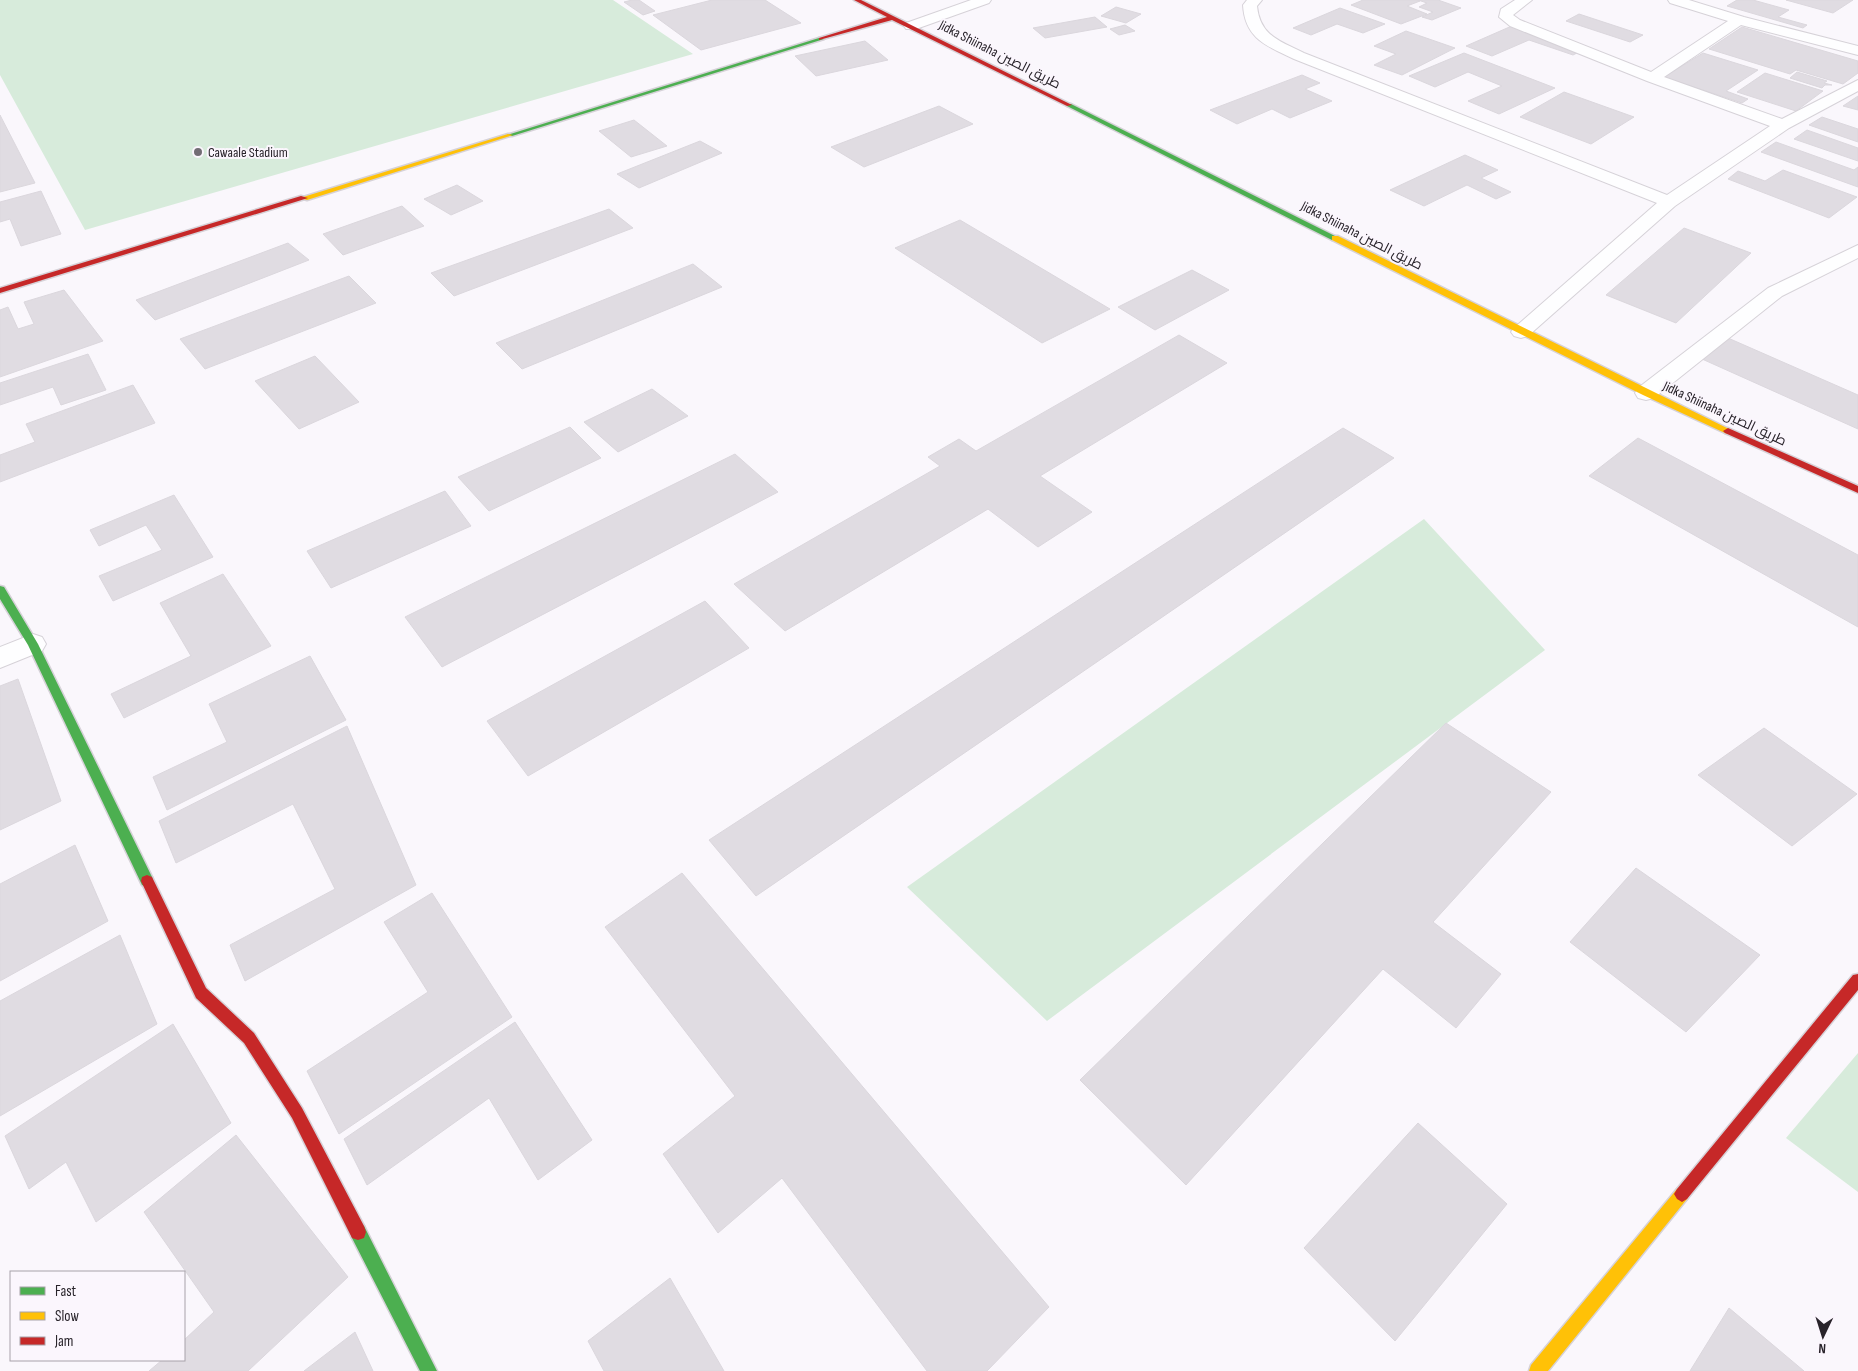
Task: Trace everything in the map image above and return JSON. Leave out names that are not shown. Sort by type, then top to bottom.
[{"type":"street","name":"Jidka Shiinaha طريق الصين","points":[[857,0],[1646,394],[1858,490]]},
{"type":"street","points":[[911,26],[984,0]]},
{"type":"street","points":[[1256,0],[1250,5],[1249,17],[1256,32],[1299,56],[1669,202]]},
{"type":"street","points":[[1525,0],[1506,12],[1506,17],[1515,23],[1652,78],[1784,125]]},
{"type":"street","points":[[1675,0],[1738,20],[1858,51]]},
{"type":"street","points":[[0,291],[891,18]]},
{"type":"street","points":[[1652,78],[1738,20]]},
{"type":"street","points":[[1521,332],[1669,202],[1784,125],[1858,85]]},
{"type":"street","points":[[1646,394],[1776,292],[1858,251]]},
{"type":"street","points":[[0,590],[33,644],[201,993],[249,1038],[297,1113],[429,1371]]},
{"type":"street","points":[[0,658],[33,644]]},
{"type":"street","points":[[1537,1371],[1858,980]]},
{"type":"green space","name":"Cawaale Stadium","points":[[0,0],[613,0],[693,54],[85,230],[0,75]]},
{"type":"green space","points":[[1424,519],[1545,650],[1047,1021],[907,887]]},
{"type":"green space","points":[[1858,1053],[1858,1192],[1786,1138]]},
{"type":"building","points":[[639,0],[655,11],[643,15],[624,2]]},
{"type":"building","points":[[712,0],[765,0],[801,23],[701,50],[653,15]]},
{"type":"building","points":[[1363,0],[1416,0],[1420,1],[1407,6],[1427,14],[1401,24],[1351,5]]},
{"type":"building","points":[[1418,0],[1438,0],[1461,8],[1432,20],[1422,17],[1433,12],[1419,7],[1427,3]]},
{"type":"building","points":[[1737,0],[1753,0],[1789,10],[1778,17],[1807,25],[1803,28],[1727,6]]},
{"type":"building","points":[[1786,0],[1853,0],[1833,13]]},
{"type":"building","points":[[1116,7],[1141,14],[1126,23],[1101,16]]},
{"type":"building","points":[[1340,8],[1385,24],[1363,33],[1337,24],[1311,35],[1293,28]]},
{"type":"building","points":[[1579,14],[1643,35],[1630,42],[1566,21]]},
{"type":"building","points":[[1095,17],[1107,27],[1045,38],[1033,28]]},
{"type":"building","points":[[1125,25],[1135,31],[1119,35],[1110,29]]},
{"type":"building","points":[[1514,25],[1583,50],[1573,55],[1529,40],[1492,56],[1466,46]]},
{"type":"building","points":[[1742,27],[1858,61],[1858,73],[1843,84],[1796,70],[1790,74],[1709,49]]},
{"type":"building","points":[[1406,31],[1455,48],[1402,75],[1374,65],[1396,54],[1374,46]]},
{"type":"building","points":[[865,41],[888,60],[816,76],[795,56]]},
{"type":"building","points":[[1464,53],[1555,88],[1499,114],[1468,101],[1502,86],[1468,72],[1435,87],[1409,76]]},
{"type":"building","points":[[1703,53],[1758,70],[1726,91],[1748,99],[1742,103],[1664,77]]},
{"type":"building","points":[[1797,72],[1827,81],[1824,83],[1832,85],[1825,85],[1822,88],[1790,78]]},
{"type":"building","points":[[1765,73],[1823,91],[1796,111],[1737,92]]},
{"type":"building","points":[[1302,75],[1320,83],[1305,89],[1332,101],[1290,118],[1272,109],[1237,124],[1210,110]]},
{"type":"building","points":[[1564,92],[1634,117],[1591,144],[1520,117]]},
{"type":"building","points":[[1858,96],[1858,110],[1843,106]]},
{"type":"building","points":[[939,106],[973,124],[864,167],[831,147]]},
{"type":"building","points":[[0,115],[35,183],[0,192]]},
{"type":"building","points":[[1822,117],[1858,129],[1858,142],[1809,125]]},
{"type":"building","points":[[634,120],[667,146],[631,157],[599,131]]},
{"type":"building","points":[[1807,130],[1858,148],[1858,161],[1794,139]]},
{"type":"building","points":[[700,141],[722,153],[639,188],[617,174]]},
{"type":"building","points":[[1776,142],[1854,170],[1858,167],[1858,187],[1761,152]]},
{"type":"building","points":[[1465,155],[1498,170],[1481,178],[1511,192],[1496,199],[1467,185],[1424,206],[1390,190]]},
{"type":"building","points":[[1783,170],[1857,197],[1829,218],[1728,179],[1738,171],[1765,181]]},
{"type":"building","points":[[457,185],[483,201],[451,215],[424,199]]},
{"type":"building","points":[[41,191],[61,234],[21,246],[10,219],[0,222],[0,202]]},
{"type":"building","points":[[402,206],[424,226],[343,255],[323,234]]},
{"type":"building","points":[[609,209],[633,228],[454,296],[431,273]]},
{"type":"building","points":[[960,220],[1110,309],[1042,343],[895,248]]},
{"type":"building","points":[[1684,228],[1751,253],[1676,323],[1606,295]]},
{"type":"building","points":[[288,243],[309,260],[155,320],[136,300]]},
{"type":"building","points":[[693,264],[722,287],[522,369],[496,343]]},
{"type":"building","points":[[1192,270],[1229,290],[1155,330],[1118,307]]},
{"type":"building","points":[[349,276],[376,303],[205,369],[180,339]]},
{"type":"building","points":[[64,290],[103,341],[0,377],[0,310],[8,307],[18,329],[34,324],[24,302]]},
{"type":"building","points":[[1179,335],[1227,363],[1040,476],[1092,512],[1038,547],[988,509],[785,631],[734,584],[940,466],[928,457],[959,439],[976,451]]},
{"type":"building","points":[[1728,338],[1858,395],[1858,429],[1702,359]]},
{"type":"building","points":[[88,354],[106,390],[61,405],[53,387],[0,405],[0,383]]},
{"type":"building","points":[[315,356],[359,402],[299,429],[255,381]]},
{"type":"building","points":[[133,385],[155,423],[0,482],[0,455],[35,442],[26,424]]},
{"type":"building","points":[[652,389],[688,416],[618,452],[584,422]]},
{"type":"building","points":[[570,427],[601,458],[489,511],[458,477]]},
{"type":"building","points":[[1343,428],[1394,458],[756,896],[709,840]]},
{"type":"building","points":[[1638,438],[1858,555],[1858,627],[1589,476]]},
{"type":"building","points":[[735,454],[778,492],[442,667],[405,617]]},
{"type":"building","points":[[445,491],[471,526],[331,588],[307,551]]},
{"type":"building","points":[[174,495],[213,557],[113,601],[99,576],[162,550],[146,525],[99,546],[90,530]]},
{"type":"building","points":[[223,574],[271,646],[124,718],[111,694],[191,656],[160,603]]},
{"type":"building","points":[[705,601],[749,648],[528,776],[487,721]]},
{"type":"building","points":[[310,656],[346,720],[167,810],[153,777],[227,742],[209,704]]},
{"type":"building","points":[[18,679],[61,801],[0,830],[0,686]]},
{"type":"building","points":[[1446,723],[1551,792],[1433,922],[1501,974],[1456,1028],[1383,969],[1186,1185],[1080,1080]]},
{"type":"building","points":[[347,726],[416,885],[245,981],[230,945],[335,889],[293,804],[176,863],[159,821]]},
{"type":"building","points":[[1764,728],[1857,794],[1792,846],[1698,775]]},
{"type":"building","points":[[75,845],[108,921],[0,981],[0,884]]},
{"type":"building","points":[[1636,868],[1760,955],[1686,1032],[1570,942]]},
{"type":"building","points":[[682,873],[1049,1307],[987,1371],[927,1371],[782,1178],[718,1233],[663,1154],[735,1096],[605,927]]},
{"type":"building","points":[[432,893],[512,1017],[339,1134],[307,1071],[428,992],[384,922]]},
{"type":"building","points":[[120,935],[157,1024],[0,1116],[0,1001]]},
{"type":"building","points":[[515,1022],[592,1140],[538,1180],[489,1098],[367,1185],[344,1139]]},
{"type":"building","points":[[173,1024],[231,1123],[96,1222],[66,1162],[29,1189],[5,1136]]},
{"type":"building","points":[[1418,1123],[1507,1204],[1395,1341],[1304,1248]]},
{"type":"building","points":[[236,1135],[348,1277],[248,1371],[149,1371],[161,1361],[185,1361],[185,1339],[214,1312],[144,1212]]},
{"type":"building","points":[[670,1278],[724,1371],[604,1371],[588,1341]]},
{"type":"building","points":[[1729,1308],[1804,1371],[1690,1371]]},
{"type":"building","points":[[355,1332],[373,1371],[304,1371]]},
{"type":"traffic: fast","points":[[510,135],[821,39]]},
{"type":"traffic: fast","points":[[1069,105],[1335,238]]},
{"type":"traffic: fast","points":[[0,590],[33,644],[147,881]]},
{"type":"traffic: fast","points":[[358,1232],[429,1371]]},
{"type":"traffic: slow","points":[[304,198],[510,135]]},
{"type":"traffic: slow","points":[[1335,238],[1646,393],[1728,431]]},
{"type":"traffic: slow","points":[[1537,1371],[1682,1194]]},
{"type":"traffic: jam","points":[[857,0],[1069,105]]},
{"type":"traffic: jam","points":[[821,39],[891,18]]},
{"type":"traffic: jam","points":[[0,291],[304,198]]},
{"type":"traffic: jam","points":[[1728,431],[1858,490]]},
{"type":"traffic: jam","points":[[147,881],[201,993],[249,1038],[297,1113],[358,1232]]},
{"type":"traffic: jam","points":[[1682,1194],[1858,980]]},
{"type":"place","name":"Cawaale Stadium","points":[[198,152]]}]
